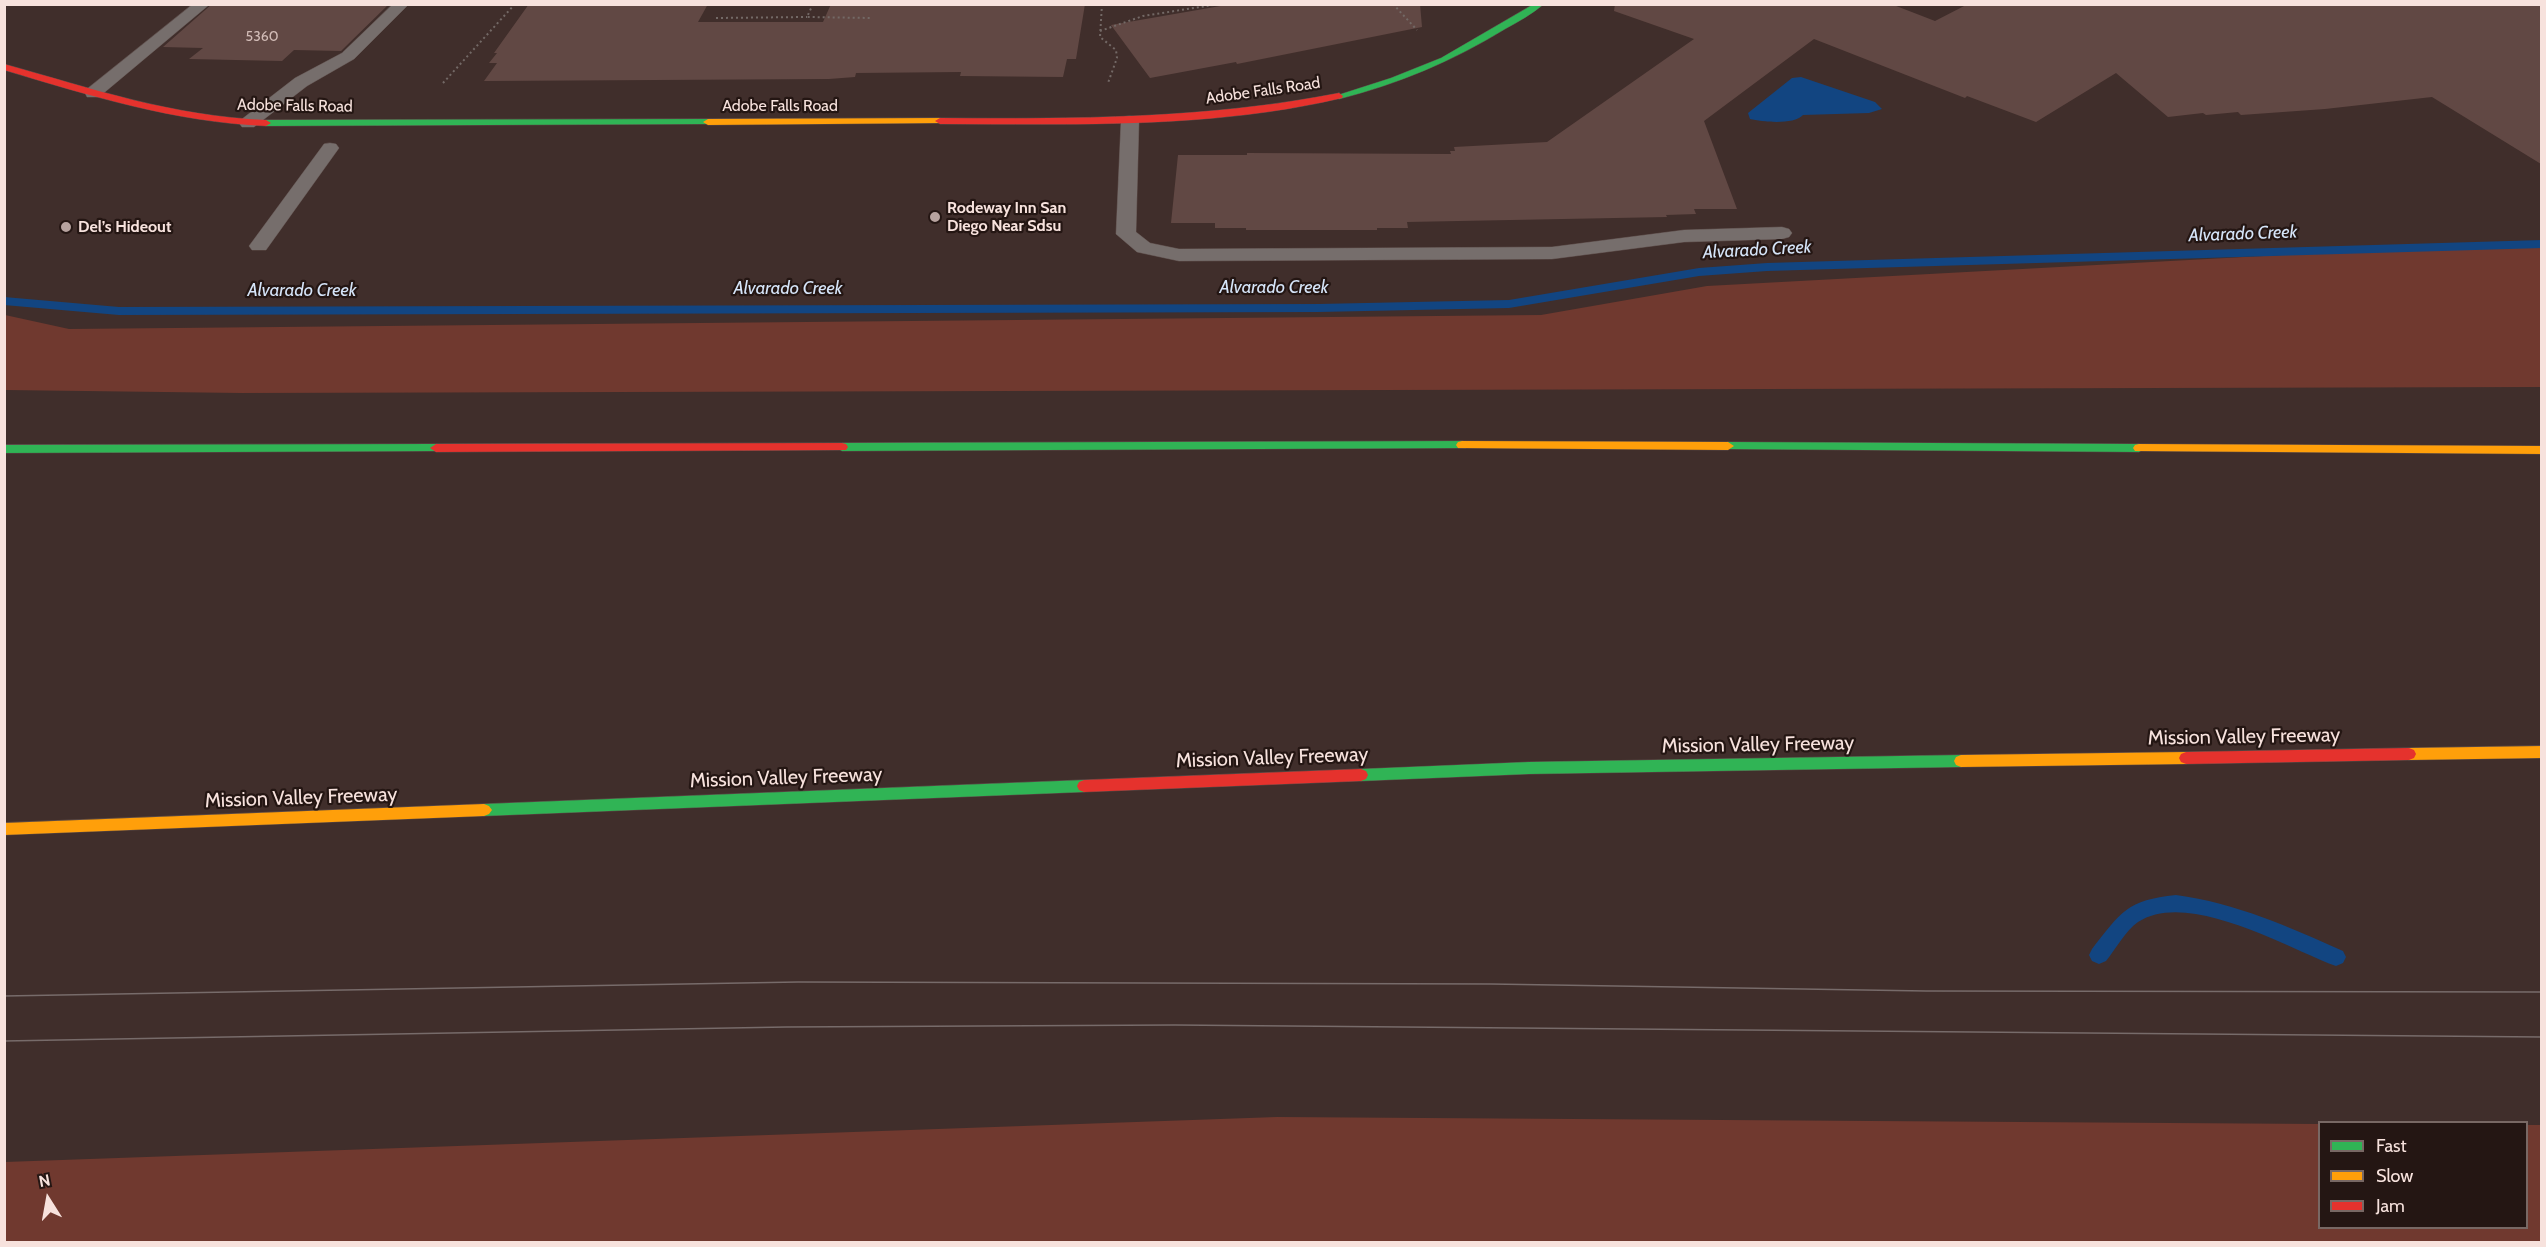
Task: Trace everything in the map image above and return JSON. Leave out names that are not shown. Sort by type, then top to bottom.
[{"type":"main road","name":"Adobe Falls Road","points":[[4,67],[93,93],[193,118],[248,123],[1130,121],[1222,116],[1345,96],[1429,68],[1484,40],[1540,4]]},
{"type":"main road","points":[[4,449],[1476,445],[2541,450]]},
{"type":"main road","name":"Mission Valley Freeway","points":[[4,829],[1529,768],[2541,752]]},
{"type":"lane","points":[[93,93],[203,4]]},
{"type":"lane","points":[[248,123],[301,82],[348,56],[402,4]]},
{"type":"lane","points":[[1130,121],[1126,234],[1144,248],[1179,255],[1552,253],[1684,236],[1782,233]]},
{"type":"lane","points":[[259,246],[330,148]]},
{"type":"path","points":[[436,91],[515,4]]},
{"type":"path","points":[[807,17],[813,4]]},
{"type":"path","points":[[1102,4],[1100,37],[1116,50],[1117,58],[1107,86]]},
{"type":"path","points":[[1100,31],[1116,23],[1149,14],[1219,4]]},
{"type":"path","points":[[1393,4],[1419,32]]},
{"type":"path","points":[[716,18],[872,18]]},
{"type":"shaded area","points":[[2541,241],[2541,387],[242,393],[5,390],[5,315],[69,329],[1541,315],[1707,286]]},
{"type":"shaded area","points":[[1277,1117],[2318,1124],[2318,1229],[2528,1229],[2528,1125],[2541,1125],[2541,1242],[5,1242],[5,1162]]},
{"type":"water","points":[[1801,77],[1875,102],[1882,109],[1869,113],[1803,115],[1786,121],[1770,122],[1750,119],[1748,113],[1792,78]]},
{"type":"building","points":[[212,4],[389,4],[341,51],[294,50],[282,61],[189,59],[203,48],[163,47]]},
{"type":"building","points":[[529,4],[708,4],[698,22],[823,22],[831,4],[1085,4],[1076,59],[1067,59],[1063,77],[960,76],[961,72],[856,73],[855,77],[829,79],[484,81],[497,63],[489,63],[497,53],[494,53]]},
{"type":"building","points":[[1232,4],[1420,4],[1422,27],[1237,64],[1236,62],[1150,78],[1111,25]]},
{"type":"building","points":[[1615,4],[1891,4],[1935,21],[1968,4],[2541,4],[2541,164],[2432,97],[2325,109],[2241,115],[2238,112],[2206,115],[2203,113],[2168,117],[2116,73],[2036,122],[1967,96],[1965,98],[1814,39],[1704,121],[1737,209],[1694,209],[1696,214],[1666,215],[1667,217],[1407,222],[1408,228],[1377,228],[1377,230],[1246,230],[1246,228],[1215,228],[1215,223],[1171,223],[1178,155],[1451,154],[1450,151],[1455,151],[1454,147],[1547,142],[1694,39],[1614,11]]},
{"type":"waterway","name":"Alvarado Creek","points":[[4,301],[119,311],[1318,308],[1509,304],[1699,272],[1767,267],[2542,244]]},
{"type":"waterway","points":[[2099,955],[2131,916],[2152,906],[2176,904],[2204,907],[2233,915],[2336,957]]},
{"type":"tram line","points":[[4,996],[798,982],[1491,984],[1926,991],[2542,992]]},
{"type":"tram line","points":[[4,1041],[786,1027],[1175,1025],[2542,1037]]},
{"type":"traffic: fast","points":[[1339,96],[1368,89],[1420,70],[1468,47],[1540,4]]},
{"type":"traffic: fast","points":[[266,123],[708,122]]},
{"type":"traffic: fast","points":[[842,447],[1462,445]]},
{"type":"traffic: fast","points":[[1728,446],[2139,448]]},
{"type":"traffic: fast","points":[[4,449],[436,448]]},
{"type":"traffic: fast","points":[[1361,775],[1529,768],[1961,761]]},
{"type":"traffic: fast","points":[[484,810],[1084,786]]},
{"type":"traffic: slow","points":[[708,122],[940,121]]},
{"type":"traffic: slow","points":[[1462,445],[1728,446]]},
{"type":"traffic: slow","points":[[2139,448],[2542,450]]},
{"type":"traffic: slow","points":[[2409,754],[2542,752]]},
{"type":"traffic: slow","points":[[1961,761],[2186,758]]},
{"type":"traffic: slow","points":[[4,829],[484,810]]},
{"type":"traffic: jam","points":[[4,67],[101,96],[166,112],[232,122],[266,123]]},
{"type":"traffic: jam","points":[[940,121],[1090,121],[1190,117],[1290,106],[1339,96]]},
{"type":"traffic: jam","points":[[436,448],[842,447]]},
{"type":"traffic: jam","points":[[2186,758],[2409,754]]},
{"type":"traffic: jam","points":[[1084,786],[1361,775]]},
{"type":"place","name":"Rodeway Inn San Diego Near Sdsu","points":[[935,217]]},
{"type":"place","name":"Del’s Hideout","points":[[66,227]]}]
